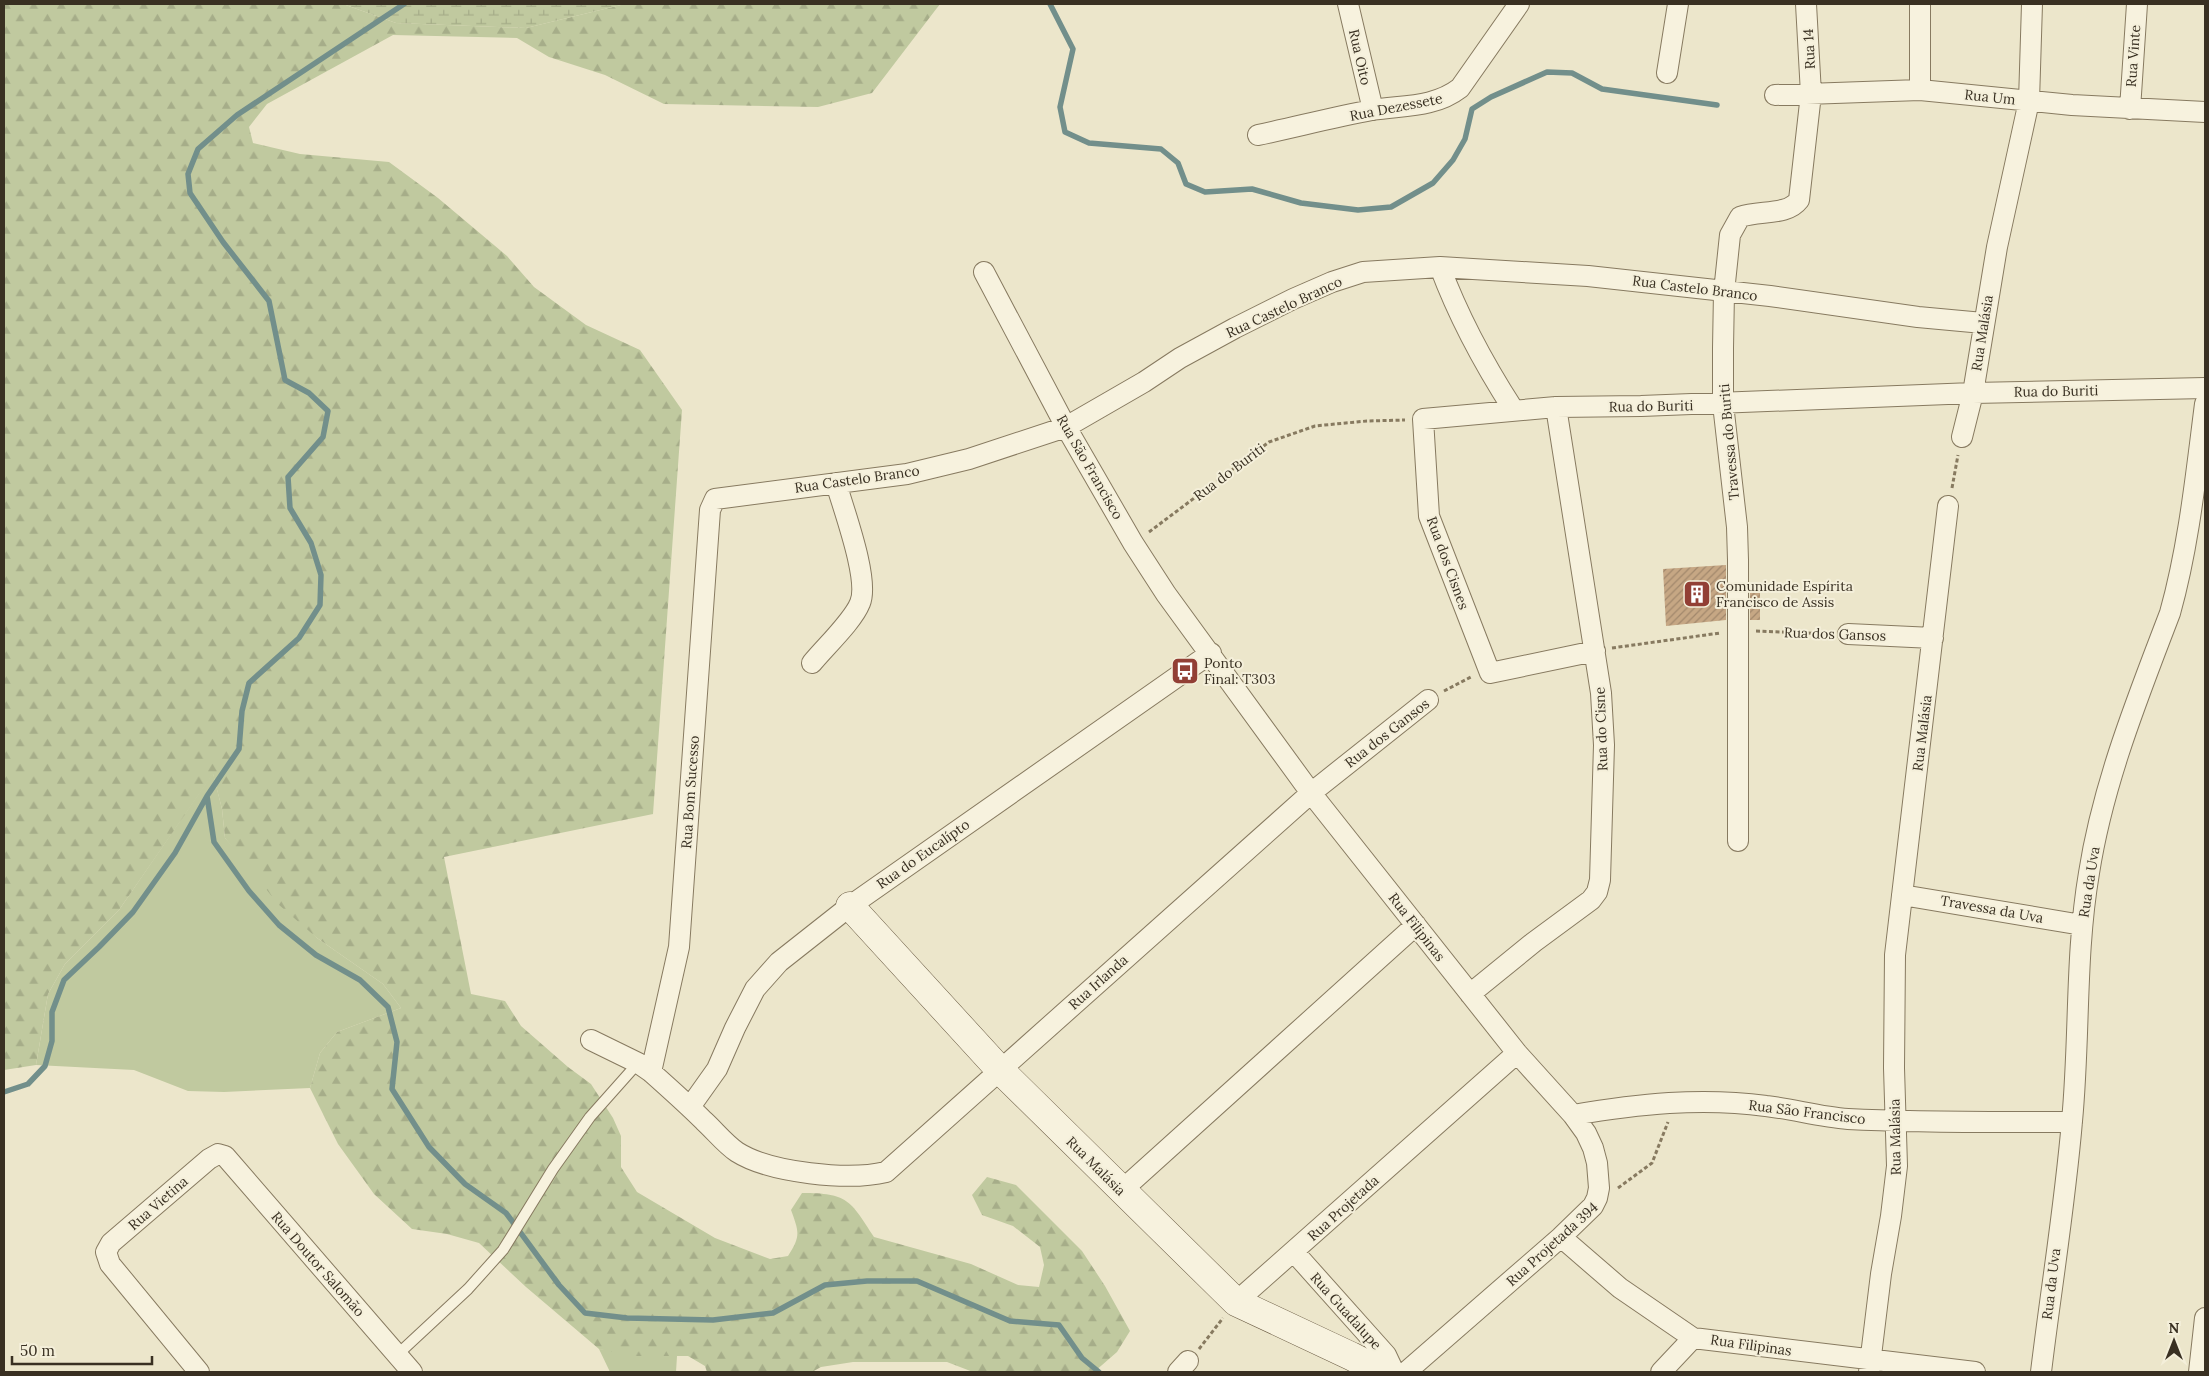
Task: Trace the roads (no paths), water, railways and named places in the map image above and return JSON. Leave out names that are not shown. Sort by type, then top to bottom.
[{"type":"street","name":"Rua Oito","points":[[1348,4],[1372,110]]},
{"type":"street","name":"Rua Dezessete","points":[[1258,135],[1372,110],[1424,104],[1450,96],[1460,88],[1518,4]]},
{"type":"street","points":[[1667,72],[1678,4]]},
{"type":"street","name":"Rua 14","points":[[1806,4],[1811,94]]},
{"type":"street","points":[[1920,4],[1920,90]]},
{"type":"street","name":"Rua Malásia","points":[[1962,437],[1973,393],[1996,247],[2030,101],[2032,4]]},
{"type":"street","name":"Rua Vinte","points":[[2130,109],[2137,4]]},
{"type":"street","name":"Rua Um","points":[[1775,95],[1920,90],[2130,109],[2205,112]]},
{"type":"street","name":"Travessa do Buriti","points":[[1738,841],[1737,527],[1723,404],[1724,292],[1730,235],[1740,217],[1758,212],[1783,211],[1794,208],[1799,200],[1811,94]]},
{"type":"street","points":[[1440,267],[1454,305],[1476,348],[1513,409]]},
{"type":"street","name":"Rua Castelo Branco","points":[[710,510],[712,502],[720,497],[907,474],[969,459],[1066,427],[1144,382],[1180,358],[1301,296],[1363,272],[1440,267],[1588,276],[1770,296],[1918,317],[1984,323]]},
{"type":"street","name":"Rua São Francisco","points":[[984,272],[1066,427],[1133,543],[1166,594],[1211,653]]},
{"type":"street","name":"Rua do Buriti","points":[[1423,419],[1513,409],[1556,407],[1723,404],[1973,393],[2205,388]]},
{"type":"street","name":"Rua da Uva","points":[[2041,1372],[2072,1122],[2082,926],[2089,872],[2115,768],[2170,613],[2177,587],[2188,537],[2205,404]]},
{"type":"street","name":"Rua do Cisne","points":[[1470,994],[1534,942],[1578,911],[1597,892],[1600,880],[1604,745],[1601,693],[1583,589],[1556,407]]},
{"type":"street","name":"Rua dos Cisnes","points":[[1423,419],[1429,516],[1490,673],[1595,651]]},
{"type":"street","points":[[812,663],[855,612],[863,596],[858,560],[836,483]]},
{"type":"street","name":"Rua Malásia","points":[[1869,1366],[1880,1274],[1895,1191],[1897,1166],[1894,1068],[1896,954],[1948,506]]},
{"type":"street","name":"Rua Bom Sucesso","points":[[644,1068],[678,947],[710,510]]},
{"type":"street","name":"Rua dos Gansos","points":[[1848,634],[1933,638]]},
{"type":"street","name":"Rua Filipinas","points":[[1211,653],[1311,792],[1517,1053],[1573,1115],[1586,1133],[1597,1163],[1598,1188],[1597,1198],[1593,1206]]},
{"type":"street","name":"Rua do Eucalípto","points":[[690,1107],[717,1069],[755,989],[779,962],[850,906],[1211,653]]},
{"type":"street","name":"Rua dos Gansos","points":[[1311,792],[1428,700]]},
{"type":"street","name":"Rua Irlanda","points":[[690,1107],[736,1152],[754,1161],[780,1168],[840,1176],[870,1176],[886,1172],[1311,792]]},
{"type":"street","name":"Travessa da Uva","points":[[1902,895],[2082,926]]},
{"type":"street","name":"Rua Malásia","points":[[850,906],[1000,1070],[1236,1302],[1382,1372]]},
{"type":"street","points":[[1121,1191],[1416,925]]},
{"type":"street","points":[[591,1040],[644,1068],[690,1107]]},
{"type":"street","name":"Rua Projetada","points":[[1236,1302],[1517,1053]]},
{"type":"street","name":"Rua São Francisco","points":[[1573,1115],[1630,1105],[1675,1101],[1726,1102],[1766,1106],[1845,1119],[2072,1122]]},
{"type":"street","name":"Rua Vietina","points":[[198,1372],[110,1264],[106,1252],[111,1243],[209,1159],[218,1154],[225,1156]]},
{"type":"street","name":"Rua Doutor Salomão","points":[[225,1156],[406,1367]]},
{"type":"street","name":"Rua Projetada 394","points":[[1406,1372],[1561,1237],[1593,1206]]},
{"type":"street","name":"Rua Filipinas","points":[[1561,1237],[1620,1288],[1693,1338],[1869,1366],[1975,1372]]},
{"type":"street","name":"Rua Guadalupe","points":[[1294,1252],[1386,1355],[1394,1372]]},
{"type":"street","points":[[2199,1372],[2205,1318]]},
{"type":"street","points":[[1661,1372],[1693,1338]]},
{"type":"lane","points":[[406,1367],[468,1289],[503,1250],[553,1169],[590,1118],[644,1068]]},
{"type":"waterway","points":[[404,4],[237,115],[198,149],[188,174],[190,193],[223,242],[269,301],[285,380],[309,393],[328,411],[323,437],[288,477],[290,508],[311,543],[321,575],[320,605],[299,638],[249,683],[242,711],[239,749],[207,796],[214,842],[249,891],[279,925],[316,955],[360,980],[388,1007],[397,1042],[392,1089],[429,1147],[465,1184],[506,1213],[559,1285],[585,1313],[627,1318],[713,1320],[773,1313],[825,1285],[867,1281],[917,1281],[1010,1321],[1059,1325],[1082,1358],[1099,1372]]},
{"type":"waterway","points":[[1050,4],[1073,49],[1060,107],[1065,132],[1089,143],[1161,149],[1178,163],[1186,184],[1205,192],[1252,189],[1301,203],[1358,210],[1391,207],[1433,183],[1453,160],[1465,139],[1472,109],[1491,97],[1547,72],[1572,73],[1602,89],[1717,105]]},
{"type":"waterway","points":[[4,1092],[28,1084],[45,1066],[52,1041],[52,1012],[64,980],[133,912],[175,853],[207,796]]},
{"type":"place","name":"Comunidade Espírita Francisco de Assis","points":[[1697,594]]},
{"type":"place","name":"Ponto Final: T303","points":[[1185,671]]}]
